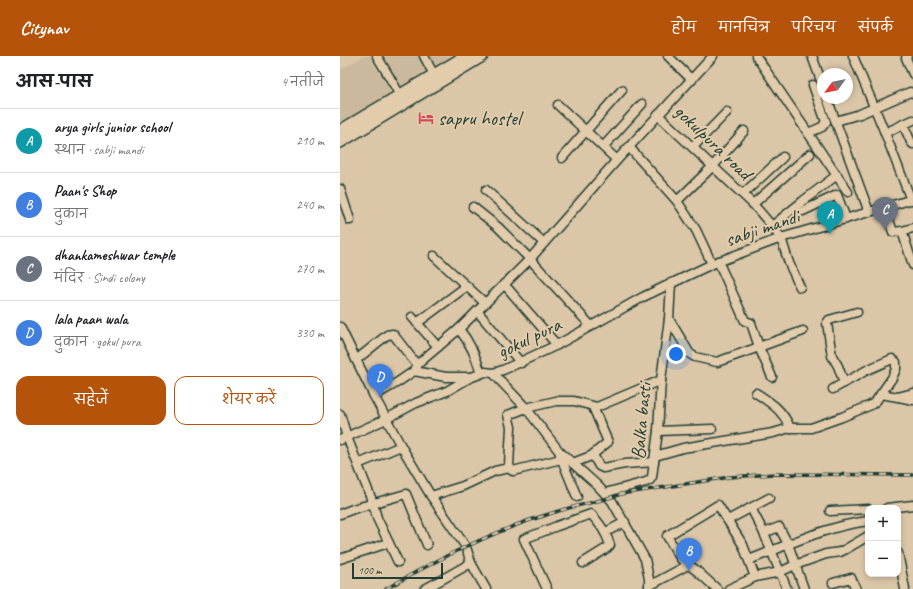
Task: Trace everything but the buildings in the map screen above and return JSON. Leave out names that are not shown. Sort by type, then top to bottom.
[{"type":"highway","points":[[340,131],[466,56]]},
{"type":"highway","points":[[340,142],[482,56]]},
{"type":"street","points":[[377,56],[400,95]]},
{"type":"street","points":[[424,56],[434,75]]},
{"type":"street","name":"gokulpura road","points":[[668,56],[692,80],[658,115],[743,194],[772,226],[781,238],[789,263],[800,287]]},
{"type":"street","points":[[692,80],[713,56]]},
{"type":"street","points":[[756,56],[848,192]]},
{"type":"street","points":[[812,56],[817,70]]},
{"type":"street","points":[[853,56],[912,199]]},
{"type":"street","points":[[907,56],[906,58],[913,74]]},
{"type":"street","points":[[808,133],[822,127],[826,122],[826,118],[813,85]]},
{"type":"street","points":[[562,158],[622,90]]},
{"type":"street","points":[[836,121],[860,114],[910,92],[913,93]]},
{"type":"street","points":[[603,147],[642,104]]},
{"type":"street","points":[[829,104],[869,212]]},
{"type":"street","points":[[558,105],[617,160]]},
{"type":"street","points":[[693,147],[727,112]]},
{"type":"street","points":[[374,396],[398,382],[415,368],[459,329],[530,259],[658,115]]},
{"type":"street","points":[[885,133],[913,120]]},
{"type":"street","points":[[903,124],[913,144]]},
{"type":"street","points":[[677,201],[713,166],[744,131]]},
{"type":"street","points":[[629,147],[677,201],[696,230],[745,321],[750,324],[772,377]]},
{"type":"street","points":[[753,204],[810,154]]},
{"type":"street","points":[[743,194],[783,157]]},
{"type":"street","points":[[772,226],[836,175]]},
{"type":"street","points":[[340,189],[350,220]]},
{"type":"street","points":[[486,190],[544,243]]},
{"type":"street","points":[[803,211],[837,195],[846,219]]},
{"type":"street","name":"sabji mandi","points":[[671,283],[715,263],[781,238],[912,199]]},
{"type":"street","points":[[473,207],[498,227],[530,259],[591,326]]},
{"type":"street","points":[[885,208],[893,232],[913,228]]},
{"type":"street","points":[[902,231],[913,265]]},
{"type":"street","points":[[434,256],[485,303]]},
{"type":"street","name":"gokul pura","points":[[415,368],[446,377],[494,373],[557,345],[671,283]]},
{"type":"street","name":"Balka basti","points":[[605,493],[648,481],[652,477],[658,431],[661,380],[669,319],[671,283]]},
{"type":"street","points":[[504,284],[557,345]]},
{"type":"street","points":[[438,347],[414,320],[467,286]]},
{"type":"street","points":[[477,311],[521,362]]},
{"type":"street","points":[[844,383],[838,366],[832,356],[826,323],[829,320],[857,312]]},
{"type":"street","points":[[669,319],[690,354],[695,357],[716,362],[804,331]]},
{"type":"street","points":[[340,327],[374,396],[401,446],[431,496],[466,547],[471,564],[486,589]]},
{"type":"street","points":[[459,329],[469,341],[475,352],[481,374]]},
{"type":"street","points":[[356,360],[387,335],[393,334],[415,368]]},
{"type":"street","points":[[833,389],[880,364],[894,359],[896,364],[891,396]]},
{"type":"street","points":[[494,373],[526,408],[560,455],[577,497]]},
{"type":"street","points":[[344,438],[386,419],[416,403],[447,391],[472,376]]},
{"type":"street","points":[[509,468],[511,428],[508,415],[526,408],[556,401],[569,400],[593,407],[599,407],[661,380]]},
{"type":"street","points":[[756,393],[771,403],[784,416],[790,428]]},
{"type":"street","points":[[592,455],[599,466],[603,468],[654,459],[683,448],[773,433],[790,428],[811,428],[842,417],[891,396],[913,393]]},
{"type":"street","points":[[891,396],[913,400]]},
{"type":"street","points":[[573,463],[592,455],[608,442],[593,407]]},
{"type":"street","points":[[340,414],[344,438],[358,464],[373,503],[377,518],[398,562]]},
{"type":"street","points":[[658,431],[712,429]]},
{"type":"street","points":[[358,464],[401,446]]},
{"type":"street","points":[[431,496],[471,483],[495,471],[509,468],[513,470],[560,455],[573,463],[605,493],[625,522],[645,559],[649,574],[649,587],[688,565]]},
{"type":"street","points":[[340,514],[406,494],[426,545]]},
{"type":"street","points":[[728,520],[769,498]]},
{"type":"street","points":[[717,589],[682,559],[667,536],[719,504],[743,545],[756,577]]},
{"type":"street","points":[[901,507],[913,505]]},
{"type":"street","points":[[751,508],[764,533],[786,589]]},
{"type":"street","points":[[830,511],[865,509]]},
{"type":"street","points":[[547,589],[524,539],[591,514],[606,532],[610,546],[583,564]]},
{"type":"street","points":[[749,560],[828,529],[865,521]]},
{"type":"street","points":[[606,532],[625,522]]},
{"type":"street","points":[[764,533],[779,527],[788,544],[803,589]]},
{"type":"street","points":[[729,589],[756,577],[780,572],[826,554],[846,549],[865,538]]},
{"type":"street","points":[[340,558],[388,543]]},
{"type":"street","points":[[425,589],[471,564]]},
{"type":"street","points":[[901,568],[905,589]]},
{"type":"street","points":[[833,583],[852,578],[856,589]]},
{"type":"shaded area","points":[[364,56],[370,56],[392,94],[340,122],[340,70]]},
{"type":"shaded area","points":[[382,56],[455,56],[411,83],[400,87]]},
{"type":"railway","points":[[386,589],[456,551],[511,527],[558,511],[621,494],[730,477],[774,474],[913,475]]},
{"type":"place","name":"sapru hostel","points":[[426,118]]},
{"type":"place","name":"dhankameshwar temple","points":[[885,230]]},
{"type":"place","name":"arya girls junior school","points":[[830,234]]},
{"type":"place","name":"lala paan wala","points":[[380,397]]},
{"type":"place","name":"Paan's Shop","points":[[689,571]]}]
